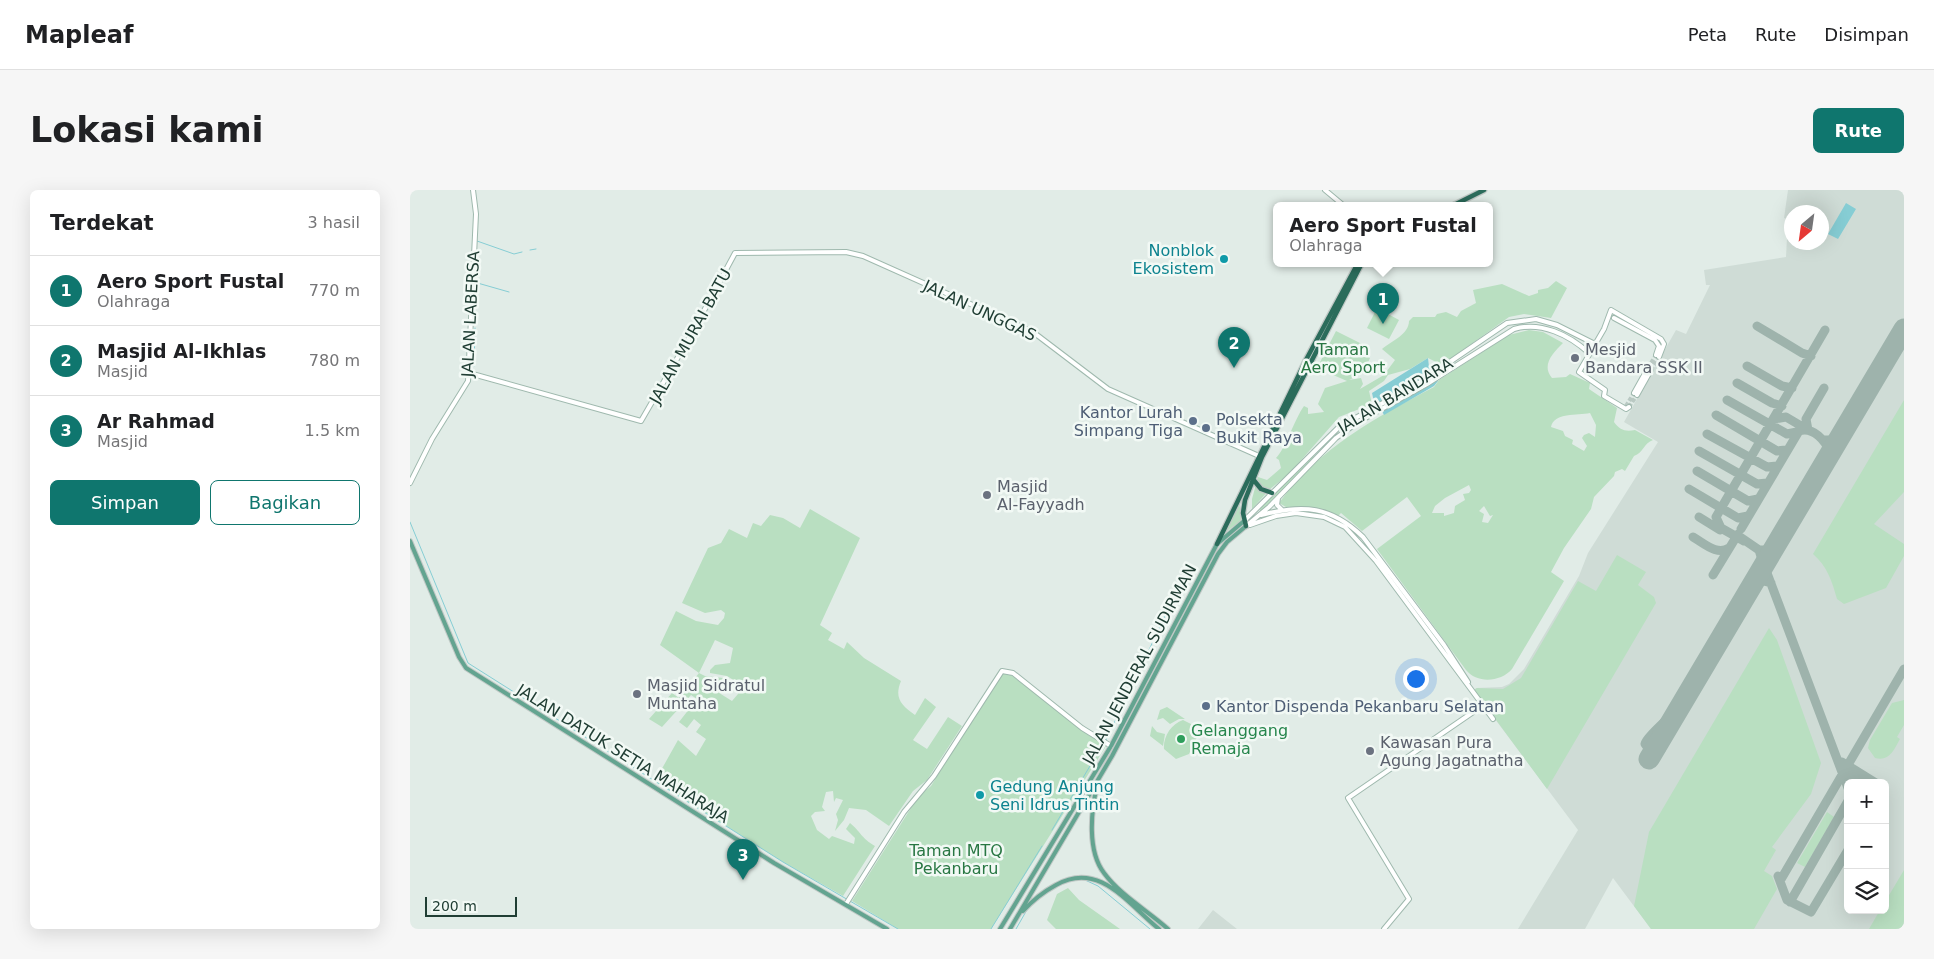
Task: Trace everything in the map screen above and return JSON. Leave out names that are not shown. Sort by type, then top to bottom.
[{"type":"highway","points":[[1460,202],[1484,190]]},
{"type":"highway","points":[[1467,202],[1489,190]]},
{"type":"highway","points":[[1245,524],[1244,500],[1265,446],[1358,267]]},
{"type":"highway","points":[[1217,544],[1258,456],[1265,446]]},
{"type":"highway","points":[[1252,478],[1261,489],[1272,493]]},
{"type":"main road","name":"JALAN JENDERAL SUDIRMAN","points":[[1000,929],[1111,746],[1217,544],[1245,524]]},
{"type":"main road","name":"JALAN JENDERAL SUDIRMAN","points":[[1010,929],[1099,779],[1178,634],[1221,549],[1245,524]]},
{"type":"main road","name":"JALAN DATUK SETIA MAHARAJA","points":[[410,541],[459,657],[466,668],[766,858],[848,901],[887,929]]},
{"type":"main road","points":[[1171,630],[1178,634]]},
{"type":"main road","points":[[1099,779],[1094,805],[1093,837],[1100,867],[1111,881],[1168,929]]},
{"type":"main road","points":[[1056,837],[1063,841]]},
{"type":"main road","points":[[1051,846],[1057,850]]},
{"type":"main road","points":[[1014,922],[1033,900],[1050,888],[1066,879],[1086,876],[1107,884],[1159,929]]},
{"type":"street","name":"JALAN LABERSA","points":[[410,483],[432,438],[472,373],[473,245],[476,219],[473,190]]},
{"type":"street","points":[[1325,190],[1339,202]]},
{"type":"street","name":"JALAN UNGGAS","points":[[735,253],[840,252],[863,256],[1033,332],[1108,390],[1258,456]]},
{"type":"street","name":"JALAN MURAI BATU","points":[[472,373],[641,421],[644,419],[735,253]]},
{"type":"street","points":[[1614,318],[1620,319],[1655,340],[1658,346],[1657,356],[1664,344],[1661,339],[1611,310],[1579,372],[1605,390],[1604,396],[1627,407]]},
{"type":"street","points":[[1607,320],[1620,316]]},
{"type":"street","name":"JALAN BANDARA","points":[[1245,524],[1272,493],[1339,427],[1416,385],[1507,323],[1525,319],[1546,321],[1595,344]]},
{"type":"street","name":"JALAN BANDARA","points":[[1260,516],[1322,451],[1358,422],[1443,374],[1504,334],[1526,325],[1546,328],[1589,353]]},
{"type":"street","points":[[1475,345],[1480,351]]},
{"type":"street","points":[[1635,394],[1649,369]]},
{"type":"street","points":[[1318,447],[1322,451]]},
{"type":"street","points":[[1278,498],[1277,505],[1282,510]]},
{"type":"street","points":[[1245,524],[1260,516],[1282,510],[1318,510],[1339,518],[1363,537],[1493,719]]},
{"type":"street","points":[[1245,524],[1296,513],[1324,516],[1337,522],[1352,533],[1387,573],[1463,672],[1470,689]]},
{"type":"street","points":[[848,901],[904,812],[934,776],[1002,671],[1013,673],[1082,728],[1111,746]]},
{"type":"street","points":[[1384,929],[1410,899],[1348,798],[1482,706]]},
{"type":"shaded area","points":[[1788,190],[1904,190],[1904,929],[1651,929],[1613,878],[1585,929],[1518,929],[1578,830],[1474,691],[1476,688],[1502,687],[1509,684],[1524,669],[1579,576],[1588,553],[1658,442],[1624,422],[1676,330],[1686,334],[1710,285],[1706,285],[1704,270],[1786,257],[1786,250],[1829,250],[1829,205],[1786,205]]},
{"type":"shaded area","points":[[1213,910],[1237,929],[1198,929]]},
{"type":"green space","name":"Taman Aero Sport","points":[[1556,281],[1567,288],[1551,318],[1524,314],[1509,317],[1442,365],[1428,358],[1410,369],[1388,375],[1384,381],[1369,391],[1372,404],[1339,417],[1289,474],[1270,489],[1252,509],[1252,499],[1258,477],[1267,480],[1281,468],[1279,460],[1276,458],[1304,406],[1308,408],[1308,414],[1324,412],[1318,404],[1325,388],[1347,381],[1317,368],[1336,331],[1364,345],[1359,353],[1370,358],[1363,373],[1349,380],[1361,378],[1363,384],[1360,389],[1384,375],[1395,360],[1382,349],[1406,330],[1409,321],[1413,317],[1435,317],[1437,314],[1446,312],[1457,317],[1461,311],[1476,303],[1473,290],[1502,284],[1529,296],[1538,293],[1538,290],[1548,288]]},
{"type":"green space","points":[[1377,308],[1399,320],[1389,339],[1367,328]]},
{"type":"green space","points":[[1529,330],[1543,332],[1563,343],[1552,355],[1548,364],[1549,373],[1552,378],[1566,377],[1570,374],[1590,383],[1589,389],[1617,408],[1614,422],[1618,427],[1628,431],[1635,430],[1653,440],[1647,443],[1640,453],[1634,456],[1625,471],[1622,469],[1615,472],[1614,476],[1594,497],[1591,509],[1564,548],[1551,572],[1564,581],[1512,669],[1502,677],[1489,680],[1476,678],[1466,670],[1377,549],[1421,516],[1407,497],[1362,531],[1341,513],[1338,516],[1314,508],[1286,507],[1279,503],[1312,466],[1349,436],[1391,410],[1434,387],[1439,380],[1509,335]],"holes":[[[1590,413],[1596,425],[1595,437],[1589,433],[1584,435],[1582,438],[1587,446],[1584,451],[1572,444],[1573,440],[1565,436],[1563,431],[1551,427],[1553,422],[1561,417]],[[1469,485],[1471,490],[1469,493],[1463,494],[1465,500],[1455,506],[1454,513],[1444,516],[1444,513],[1432,513],[1435,506],[1445,498]],[[1484,506],[1490,516],[1493,515],[1488,523],[1482,522],[1484,514],[1479,511]]]},
{"type":"green space","points":[[1904,400],[1904,492],[1874,524],[1904,544],[1904,556],[1886,588],[1844,604],[1837,599],[1828,574],[1813,554]]},
{"type":"green space","points":[[1314,456],[1260,512],[1260,508],[1305,461]]},
{"type":"green space","points":[[1239,504],[1243,519],[1227,531],[1226,529]]},
{"type":"green space","points":[[810,509],[860,538],[820,625],[832,633],[828,640],[844,649],[847,642],[864,658],[901,681],[898,692],[900,701],[915,715],[925,698],[936,707],[913,740],[927,749],[948,717],[962,726],[927,780],[913,791],[889,826],[866,810],[849,808],[844,820],[835,831],[838,820],[836,814],[843,800],[836,798],[834,802],[833,791],[826,792],[822,807],[825,811],[815,812],[811,816],[817,830],[829,839],[832,836],[854,844],[855,838],[846,829],[850,823],[875,846],[843,896],[783,862],[655,781],[678,740],[696,756],[706,739],[696,732],[701,725],[694,719],[687,728],[679,722],[697,699],[691,695],[662,727],[649,719],[672,693],[679,698],[699,673],[660,645],[676,611],[696,621],[718,625],[724,618],[725,613],[721,610],[705,613],[682,603],[708,548],[721,543],[729,529],[747,538],[753,523],[761,526],[770,515],[783,518],[800,528]],"holes":[[[715,640],[733,648],[730,663],[715,665],[710,670],[710,673],[727,676],[735,681],[738,694],[732,701],[716,691],[723,678],[705,676],[699,673]]]},
{"type":"green space","points":[[1617,555],[1646,572],[1638,585],[1654,597],[1656,603],[1547,789],[1474,690],[1477,688],[1503,689],[1521,678],[1578,581],[1596,591]]},
{"type":"green space","points":[[1769,628],[1777,640],[1821,763],[1811,794],[1772,847],[1776,850],[1764,871],[1772,876],[1777,889],[1754,929],[1651,929],[1634,906],[1649,832]]},
{"type":"green space","name":"Taman MTQ Pekanbaru","points":[[1007,672],[1106,746],[991,929],[898,929],[852,901],[918,797],[931,786],[1000,674]]},
{"type":"green space","points":[[1904,700],[1904,725],[1897,737],[1900,739],[1887,757],[1875,758],[1868,748],[1870,740],[1892,703]]},
{"type":"green space","points":[[1167,707],[1185,719],[1179,719],[1170,724],[1163,718],[1157,720],[1160,710]]},
{"type":"green space","name":"Gelanggang Remaja","points":[[1183,720],[1195,726],[1198,735],[1189,754],[1176,759],[1164,749],[1164,744],[1171,728]]},
{"type":"green space","points":[[1152,726],[1157,732],[1165,734],[1163,746],[1150,736]]},
{"type":"green space","points":[[1827,812],[1834,817],[1805,867],[1797,863]]},
{"type":"green space","points":[[1904,870],[1904,929],[1869,929],[1878,914],[1889,914],[1889,895]]},
{"type":"green space","points":[[1068,888],[1079,900],[1120,929],[1056,929],[1047,920],[1057,894]]},
{"type":"water","points":[[1846,203],[1856,209],[1838,239],[1829,234]]},
{"type":"water","points":[[1428,358],[1429,367],[1434,369],[1438,381],[1434,386],[1384,415],[1377,401],[1374,402],[1372,393]]},
{"type":"waterway","points":[[477,241],[514,254],[522,252]]},
{"type":"waterway","points":[[530,250],[536,249]]},
{"type":"waterway","points":[[474,282],[509,292]]},
{"type":"waterway","points":[[474,293],[475,323]]},
{"type":"waterway","points":[[474,366],[475,328]]},
{"type":"waterway","points":[[410,522],[468,663],[783,862],[898,929]]},
{"type":"waterway","points":[[1164,618],[1171,604]]},
{"type":"waterway","points":[[1149,650],[1162,622]]},
{"type":"waterway","points":[[1141,668],[1147,655]]},
{"type":"waterway","points":[[1106,740],[1139,671]]},
{"type":"waterway","points":[[1052,830],[1103,744]]},
{"type":"waterway","points":[[991,929],[1042,846]]},
{"type":"waterway","points":[[1085,880],[1098,886],[1150,929]]},
{"type":"waterway","points":[[1046,893],[1058,886]]},
{"type":"waterway","points":[[1016,929],[1028,908]]},
{"type":"taxiway","points":[[1757,326],[1802,353],[1811,356]]},
{"type":"taxiway","points":[[1744,541],[1721,528],[1716,517],[1825,330]]},
{"type":"taxiway","points":[[1747,366],[1782,386],[1792,388]]},
{"type":"taxiway","points":[[1737,383],[1772,403],[1782,406]]},
{"type":"taxiway","points":[[1774,419],[1786,417],[1808,430],[1806,419],[1824,388]]},
{"type":"taxiway","points":[[1727,400],[1787,434],[1797,432]]},
{"type":"taxiway","points":[[1716,415],[1777,451],[1786,450]]},
{"type":"taxiway","points":[[1741,529],[1799,431],[1809,431],[1822,439],[1830,453],[1827,459]]},
{"type":"taxiway","points":[[1707,434],[1767,467],[1777,466]]},
{"type":"taxiway","points":[[1824,440],[1833,440],[1842,434]]},
{"type":"taxiway","points":[[1699,451],[1757,484],[1767,483]]},
{"type":"taxiway","points":[[1697,471],[1748,501],[1758,499]]},
{"type":"taxiway","points":[[1689,489],[1738,518],[1748,516]]},
{"type":"taxiway","points":[[1699,517],[1720,530]]},
{"type":"taxiway","points":[[1713,575],[1738,534]]},
{"type":"taxiway","points":[[1693,537],[1715,550],[1729,548]]},
{"type":"taxiway","points":[[1740,537],[1759,550],[1764,566]]},
{"type":"taxiway","points":[[1759,550],[1766,550],[1775,546]]},
{"type":"taxiway","points":[[1767,561],[1767,573],[1845,779]]},
{"type":"taxiway","points":[[1754,582],[1764,581],[1771,583]]},
{"type":"taxiway","points":[[1780,881],[1904,669]]},
{"type":"taxiway","points":[[1668,728],[1661,750],[1655,753],[1650,751],[1645,744],[1647,741],[1681,705]]},
{"type":"taxiway","points":[[1842,762],[1870,779]]},
{"type":"taxiway","points":[[1842,769],[1857,779]]},
{"type":"taxiway","points":[[1790,902],[1844,808]]},
{"type":"taxiway","points":[[1778,876],[1787,900],[1811,912],[1844,857]]},
{"type":"runway","points":[[1649,759],[1904,329]]},
{"type":"tunnel","points":[[1648,368],[1656,355]]},
{"type":"tunnel","points":[[1651,370],[1659,357]]},
{"type":"tunnel","points":[[1626,406],[1634,393]]},
{"type":"tunnel","points":[[1629,407],[1637,395]]},
{"type":"place","name":"Nonblok Ekosistem","points":[[1224,259]]},
{"type":"place","name":"Aero Sport Fustal","points":[[1383,324]]},
{"type":"place","name":"Mesjid Bandara SSK II","points":[[1575,358]]},
{"type":"place","name":"Masjid Al-Ikhlas","points":[[1234,368]]},
{"type":"place","name":"Kantor Lurah Simpang Tiga","points":[[1193,421]]},
{"type":"place","name":"Polsekta Bukit Raya","points":[[1206,428]]},
{"type":"place","name":"Masjid Al-Fayyadh","points":[[987,495]]},
{"type":"place","name":"Masjid Sidratul Muntaha","points":[[637,694]]},
{"type":"place","name":"Kantor Dispenda Pekanbaru Selatan","points":[[1206,706]]},
{"type":"place","name":"Gelanggang Remaja","points":[[1181,739]]},
{"type":"place","name":"Kawasan Pura Agung Jagatnatha","points":[[1370,751]]},
{"type":"place","name":"Gedung Anjung Seni Idrus Tintin","points":[[980,795]]},
{"type":"place","name":"Ar Rahmad","points":[[743,880]]}]
